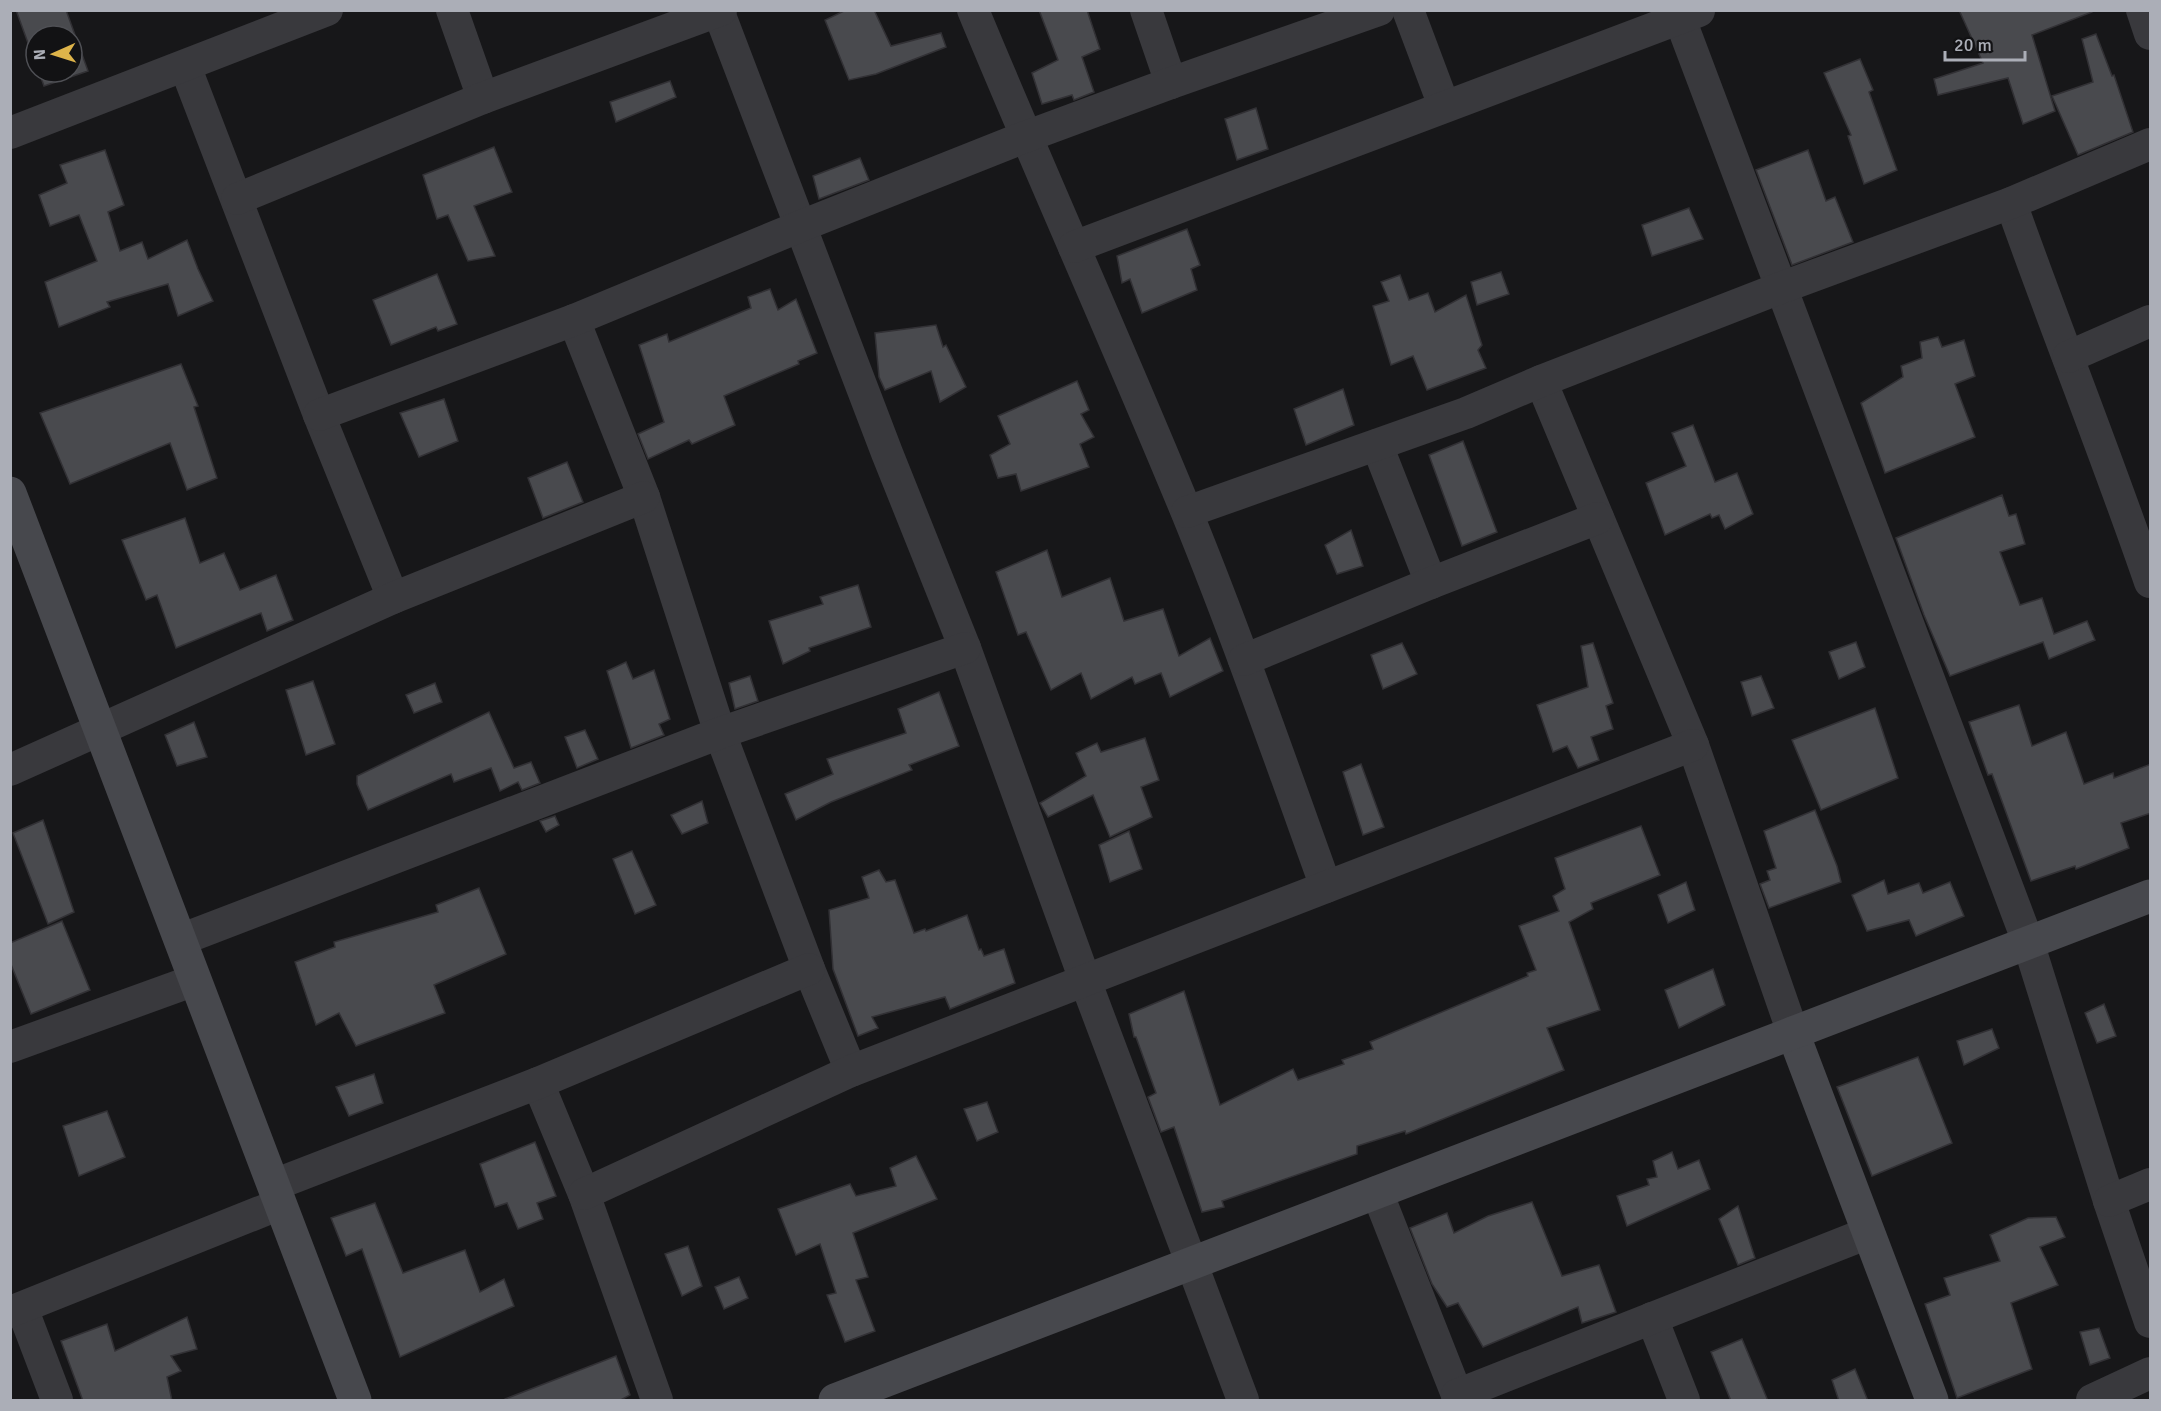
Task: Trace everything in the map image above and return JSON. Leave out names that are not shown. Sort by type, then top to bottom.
[{"type":"street","points":[[10,133],[327,10]]},
{"type":"street","points":[[452,10],[483,98]]},
{"type":"street","points":[[973,10],[1186,512],[1244,660],[1326,887]]},
{"type":"street","points":[[1146,10],[1171,83]]},
{"type":"street","points":[[319,415],[574,320],[1025,137],[1379,10]]},
{"type":"street","points":[[1408,10],[1444,106]]},
{"type":"street","points":[[2142,10],[2151,34]]},
{"type":"street","points":[[237,199],[483,98],[719,11],[887,453],[965,648],[1085,980],[1243,1401]]},
{"type":"street","points":[[1074,247],[1690,15],[1783,287],[2028,942],[2109,1201],[2151,1322]]},
{"type":"street","points":[[185,66],[319,415],[393,598]]},
{"type":"street","points":[[1186,512],[1466,413],[1541,381],[1783,287],[2011,203],[2151,144]]},
{"type":"street","points":[[2011,203],[2151,582]]},
{"type":"street","points":[[574,320],[644,497],[720,733],[809,969],[851,1071]]},
{"type":"street","points":[[2068,357],[2151,321]]},
{"type":"street","points":[[1541,381],[1693,746],[1793,1033],[1932,1401]]},
{"type":"street","points":[[1377,445],[1431,583]]},
{"type":"street","points":[[10,493],[355,1401]]},
{"type":"street","points":[[10,771],[393,598],[644,497]]},
{"type":"street","points":[[1244,660],[1431,583],[1598,518]]},
{"type":"street","points":[[180,940],[720,733],[965,648]]},
{"type":"street","points":[[584,1194],[851,1071],[1693,746]]},
{"type":"street","points":[[835,1401],[2151,896]]},
{"type":"street","points":[[54,1400],[16,1310],[537,1083],[809,969]]},
{"type":"street","points":[[10,1047],[195,980]]},
{"type":"street","points":[[537,1083],[584,1194],[657,1401]]},
{"type":"street","points":[[2109,1201],[2151,1184]]},
{"type":"street","points":[[1377,1192],[1458,1398],[1868,1233]]},
{"type":"street","points":[[1652,1318],[1684,1401]]},
{"type":"street","points":[[2092,1401],[2151,1373]]},
{"type":"building","points":[[16,10],[66,10],[71,24],[24,24],[24,32]]},
{"type":"building","points":[[846,10],[874,10],[891,46],[941,33],[946,47],[876,74],[849,80],[825,20]]},
{"type":"building","points":[[1039,10],[1087,10],[1100,49],[1082,57],[1094,92],[1074,100],[1072,95],[1042,104],[1032,73],[1058,60]]},
{"type":"building","points":[[1959,10],[2092,10],[2092,12],[2032,35],[2055,111],[2023,124],[2008,78],[1938,95],[1934,79],[1983,63]]},
{"type":"building","points":[[2096,34],[2112,76],[2114,75],[2133,132],[2078,155],[2052,96],[2093,82],[2082,39]]},
{"type":"building","points":[[1860,59],[1873,90],[1869,92],[1897,170],[1864,184],[1848,136],[1851,135],[1824,73]]},
{"type":"building","points":[[84,60],[88,71],[84,72]]},
{"type":"building","points":[[670,81],[676,97],[616,122],[610,102]]},
{"type":"building","points":[[1256,108],[1268,149],[1237,160],[1225,119]]},
{"type":"building","points":[[494,147],[512,192],[474,206],[495,256],[468,261],[448,215],[437,219],[423,175]]},
{"type":"building","points":[[105,150],[124,205],[108,212],[120,251],[142,242],[148,259],[187,240],[213,301],[178,316],[168,284],[107,302],[110,307],[59,327],[45,282],[97,261],[79,215],[50,226],[39,195],[67,183],[60,165]]},
{"type":"building","points":[[1808,150],[1826,201],[1835,197],[1853,242],[1792,265],[1756,170]]},
{"type":"building","points":[[860,158],[869,180],[819,199],[813,176]]},
{"type":"building","points":[[1689,208],[1703,239],[1652,256],[1642,225]]},
{"type":"building","points":[[1187,229],[1200,265],[1191,269],[1197,290],[1142,313],[1130,279],[1122,283],[1117,256]]},
{"type":"building","points":[[1501,272],[1509,294],[1477,305],[1471,282]]},
{"type":"building","points":[[437,274],[457,324],[438,331],[436,327],[391,345],[373,300]]},
{"type":"building","points":[[1400,275],[1409,300],[1428,293],[1435,312],[1466,295],[1482,345],[1478,350],[1486,368],[1427,390],[1413,356],[1391,365],[1373,306],[1389,301],[1381,282]]},
{"type":"building","points":[[770,289],[778,310],[796,299],[817,353],[798,361],[799,364],[724,396],[735,425],[692,444],[689,440],[648,459],[638,434],[664,422],[639,345],[667,334],[669,342],[751,308],[748,297]]},
{"type":"building","points":[[936,325],[943,347],[946,345],[966,387],[940,402],[931,371],[885,390],[879,377],[875,333]]},
{"type":"building","points":[[1938,337],[1942,347],[1964,340],[1975,376],[1955,384],[1975,437],[1885,473],[1861,403],[1903,377],[1901,366],[1922,358],[1920,342]]},
{"type":"building","points":[[181,364],[198,406],[194,407],[217,478],[187,490],[170,443],[70,484],[40,413]]},
{"type":"building","points":[[1077,381],[1089,410],[1081,414],[1094,437],[1080,444],[1089,467],[1021,491],[1016,474],[998,478],[990,455],[1010,444],[998,416]]},
{"type":"building","points":[[1343,389],[1354,425],[1306,445],[1294,409]]},
{"type":"building","points":[[444,399],[458,441],[419,457],[400,413]]},
{"type":"building","points":[[1693,425],[1715,482],[1737,473],[1753,514],[1725,529],[1719,515],[1712,518],[1710,514],[1665,535],[1646,483],[1686,466],[1672,433]]},
{"type":"building","points":[[1463,441],[1497,532],[1462,546],[1429,455]]},
{"type":"building","points":[[567,462],[583,502],[543,518],[528,478]]},
{"type":"building","points":[[2002,495],[2009,516],[2016,514],[2025,544],[2000,552],[2020,605],[2042,598],[2054,634],[2087,621],[2095,640],[2049,659],[2043,642],[1950,676],[1924,615],[1896,538]]},
{"type":"building","points":[[185,518],[200,563],[224,553],[240,590],[276,575],[293,620],[267,631],[261,613],[176,648],[157,595],[146,600],[122,540]]},
{"type":"building","points":[[1351,530],[1363,566],[1337,574],[1325,545]]},
{"type":"building","points":[[1047,550],[1062,597],[1110,578],[1124,621],[1163,609],[1179,656],[1210,638],[1223,671],[1170,697],[1161,673],[1135,684],[1132,677],[1091,699],[1081,673],[1051,690],[1026,632],[1018,635],[996,572]]},
{"type":"building","points":[[858,585],[871,627],[809,648],[810,651],[783,664],[769,621],[823,604],[820,597]]},
{"type":"building","points":[[1856,642],[1865,667],[1839,679],[1829,652]]},
{"type":"building","points":[[1402,643],[1417,674],[1383,689],[1371,655]]},
{"type":"building","points":[[1593,643],[1613,703],[1606,706],[1613,729],[1591,737],[1599,760],[1578,768],[1567,746],[1553,752],[1537,705],[1588,687],[1581,646]]},
{"type":"building","points":[[626,662],[633,679],[654,670],[670,719],[659,724],[664,735],[631,748],[607,671]]},
{"type":"building","points":[[750,676],[758,701],[735,709],[729,683]]},
{"type":"building","points":[[1761,676],[1774,708],[1752,716],[1741,682]]},
{"type":"building","points":[[313,681],[335,744],[306,755],[286,690]]},
{"type":"building","points":[[435,683],[442,702],[414,713],[406,695]]},
{"type":"building","points":[[939,692],[959,746],[909,765],[912,770],[831,802],[796,820],[785,794],[833,774],[827,759],[906,733],[898,709]]},
{"type":"building","points":[[2019,705],[2032,746],[2066,732],[2084,784],[2113,773],[2114,778],[2151,764],[2151,813],[2121,823],[2129,848],[2076,869],[2075,866],[2031,881],[1992,774],[1988,775],[1969,722]]},
{"type":"building","points":[[1875,708],[1898,778],[1821,810],[1792,740]]},
{"type":"building","points":[[489,712],[514,768],[531,762],[540,783],[522,790],[518,782],[500,791],[491,768],[454,782],[451,774],[368,810],[357,784],[357,776]]},
{"type":"building","points":[[194,722],[207,757],[177,766],[165,735]]},
{"type":"building","points":[[585,730],[598,759],[577,768],[565,737]]},
{"type":"building","points":[[1145,738],[1159,780],[1141,787],[1152,817],[1110,837],[1093,795],[1048,817],[1040,803],[1086,776],[1076,753],[1097,743],[1101,752]]},
{"type":"building","points":[[1361,764],[1384,827],[1363,835],[1343,772]]},
{"type":"building","points":[[702,801],[708,823],[682,834],[671,815]]},
{"type":"building","points":[[1815,810],[1841,882],[1769,908],[1760,884],[1770,880],[1767,871],[1776,868],[1764,831]]},
{"type":"building","points":[[555,816],[559,825],[546,832],[540,821]]},
{"type":"building","points":[[43,820],[74,912],[48,924],[13,833]]},
{"type":"building","points":[[1641,826],[1660,875],[1591,903],[1593,909],[1569,922],[1600,1010],[1547,1028],[1564,1070],[1406,1134],[1405,1131],[1357,1146],[1357,1154],[1222,1201],[1224,1207],[1202,1212],[1174,1127],[1161,1132],[1148,1097],[1156,1093],[1136,1037],[1134,1037],[1129,1014],[1184,991],[1220,1105],[1293,1069],[1298,1080],[1344,1064],[1342,1060],[1373,1049],[1370,1042],[1528,976],[1527,973],[1536,970],[1519,926],[1559,911],[1553,896],[1565,889],[1555,858]]},
{"type":"building","points":[[1129,831],[1142,869],[1110,882],[1099,845]]},
{"type":"building","points":[[632,851],[656,905],[635,914],[613,859]]},
{"type":"building","points":[[879,870],[886,882],[895,880],[914,933],[925,929],[926,931],[967,915],[979,950],[981,949],[984,956],[1004,949],[1015,983],[950,1009],[945,997],[872,1017],[878,1028],[858,1036],[833,969],[829,910],[869,898],[862,877]]},
{"type":"building","points":[[1884,880],[1888,894],[1919,883],[1923,893],[1950,882],[1964,916],[1916,936],[1909,920],[1867,931],[1852,895]]},
{"type":"building","points":[[1686,882],[1695,910],[1668,923],[1658,895]]},
{"type":"building","points":[[479,888],[506,954],[434,985],[445,1013],[356,1046],[339,1013],[316,1025],[295,962],[335,947],[334,942],[438,912],[436,905]]},
{"type":"building","points":[[62,921],[90,990],[31,1014],[10,962],[10,943]]},
{"type":"building","points":[[1713,969],[1725,1005],[1679,1028],[1665,990]]},
{"type":"building","points":[[2104,1004],[2116,1036],[2097,1043],[2085,1013]]},
{"type":"building","points":[[1992,1029],[1999,1048],[1964,1065],[1957,1041]]},
{"type":"building","points":[[1918,1057],[1952,1143],[1872,1176],[1837,1087]]},
{"type":"building","points":[[374,1074],[383,1103],[349,1116],[336,1087]]},
{"type":"building","points":[[987,1102],[998,1132],[977,1141],[964,1109]]},
{"type":"building","points":[[107,1111],[125,1157],[79,1176],[63,1126]]},
{"type":"building","points":[[535,1142],[556,1196],[537,1203],[543,1219],[518,1229],[507,1203],[495,1207],[480,1164]]},
{"type":"building","points":[[1672,1152],[1678,1169],[1699,1160],[1710,1189],[1627,1226],[1617,1196],[1649,1185],[1647,1179],[1657,1177],[1653,1161]]},
{"type":"building","points":[[916,1156],[937,1199],[853,1233],[868,1277],[856,1280],[875,1331],[845,1342],[827,1295],[836,1293],[820,1244],[796,1255],[778,1209],[850,1184],[856,1196],[896,1186],[890,1168]]},
{"type":"building","points":[[1532,1202],[1562,1276],[1599,1265],[1616,1312],[1582,1323],[1578,1307],[1483,1347],[1458,1303],[1447,1307],[1432,1284],[1410,1228],[1447,1213],[1454,1233],[1488,1216]]},
{"type":"building","points":[[375,1203],[403,1273],[465,1250],[480,1292],[504,1279],[514,1306],[400,1357],[362,1249],[346,1256],[331,1218]]},
{"type":"building","points":[[1738,1206],[1755,1258],[1738,1265],[1719,1219]]},
{"type":"building","points":[[2056,1217],[2065,1237],[2040,1247],[2058,1285],[2011,1303],[2032,1369],[1957,1398],[1925,1304],[1950,1295],[1944,1278],[2000,1261],[1990,1235],[2028,1218]]},
{"type":"building","points":[[688,1246],[702,1286],[682,1296],[665,1254]]},
{"type":"building","points":[[739,1277],[748,1298],[724,1309],[715,1287]]},
{"type":"building","points":[[187,1317],[197,1349],[171,1356],[181,1371],[167,1377],[172,1401],[83,1401],[61,1341],[107,1324],[115,1351]]},
{"type":"building","points":[[2099,1328],[2110,1358],[2090,1365],[2080,1332]]},
{"type":"building","points":[[1742,1339],[1768,1401],[1731,1401],[1711,1352]]},
{"type":"building","points":[[616,1356],[630,1395],[619,1401],[505,1401],[505,1399]]},
{"type":"building","points":[[1855,1369],[1868,1401],[1839,1401],[1832,1380]]}]
